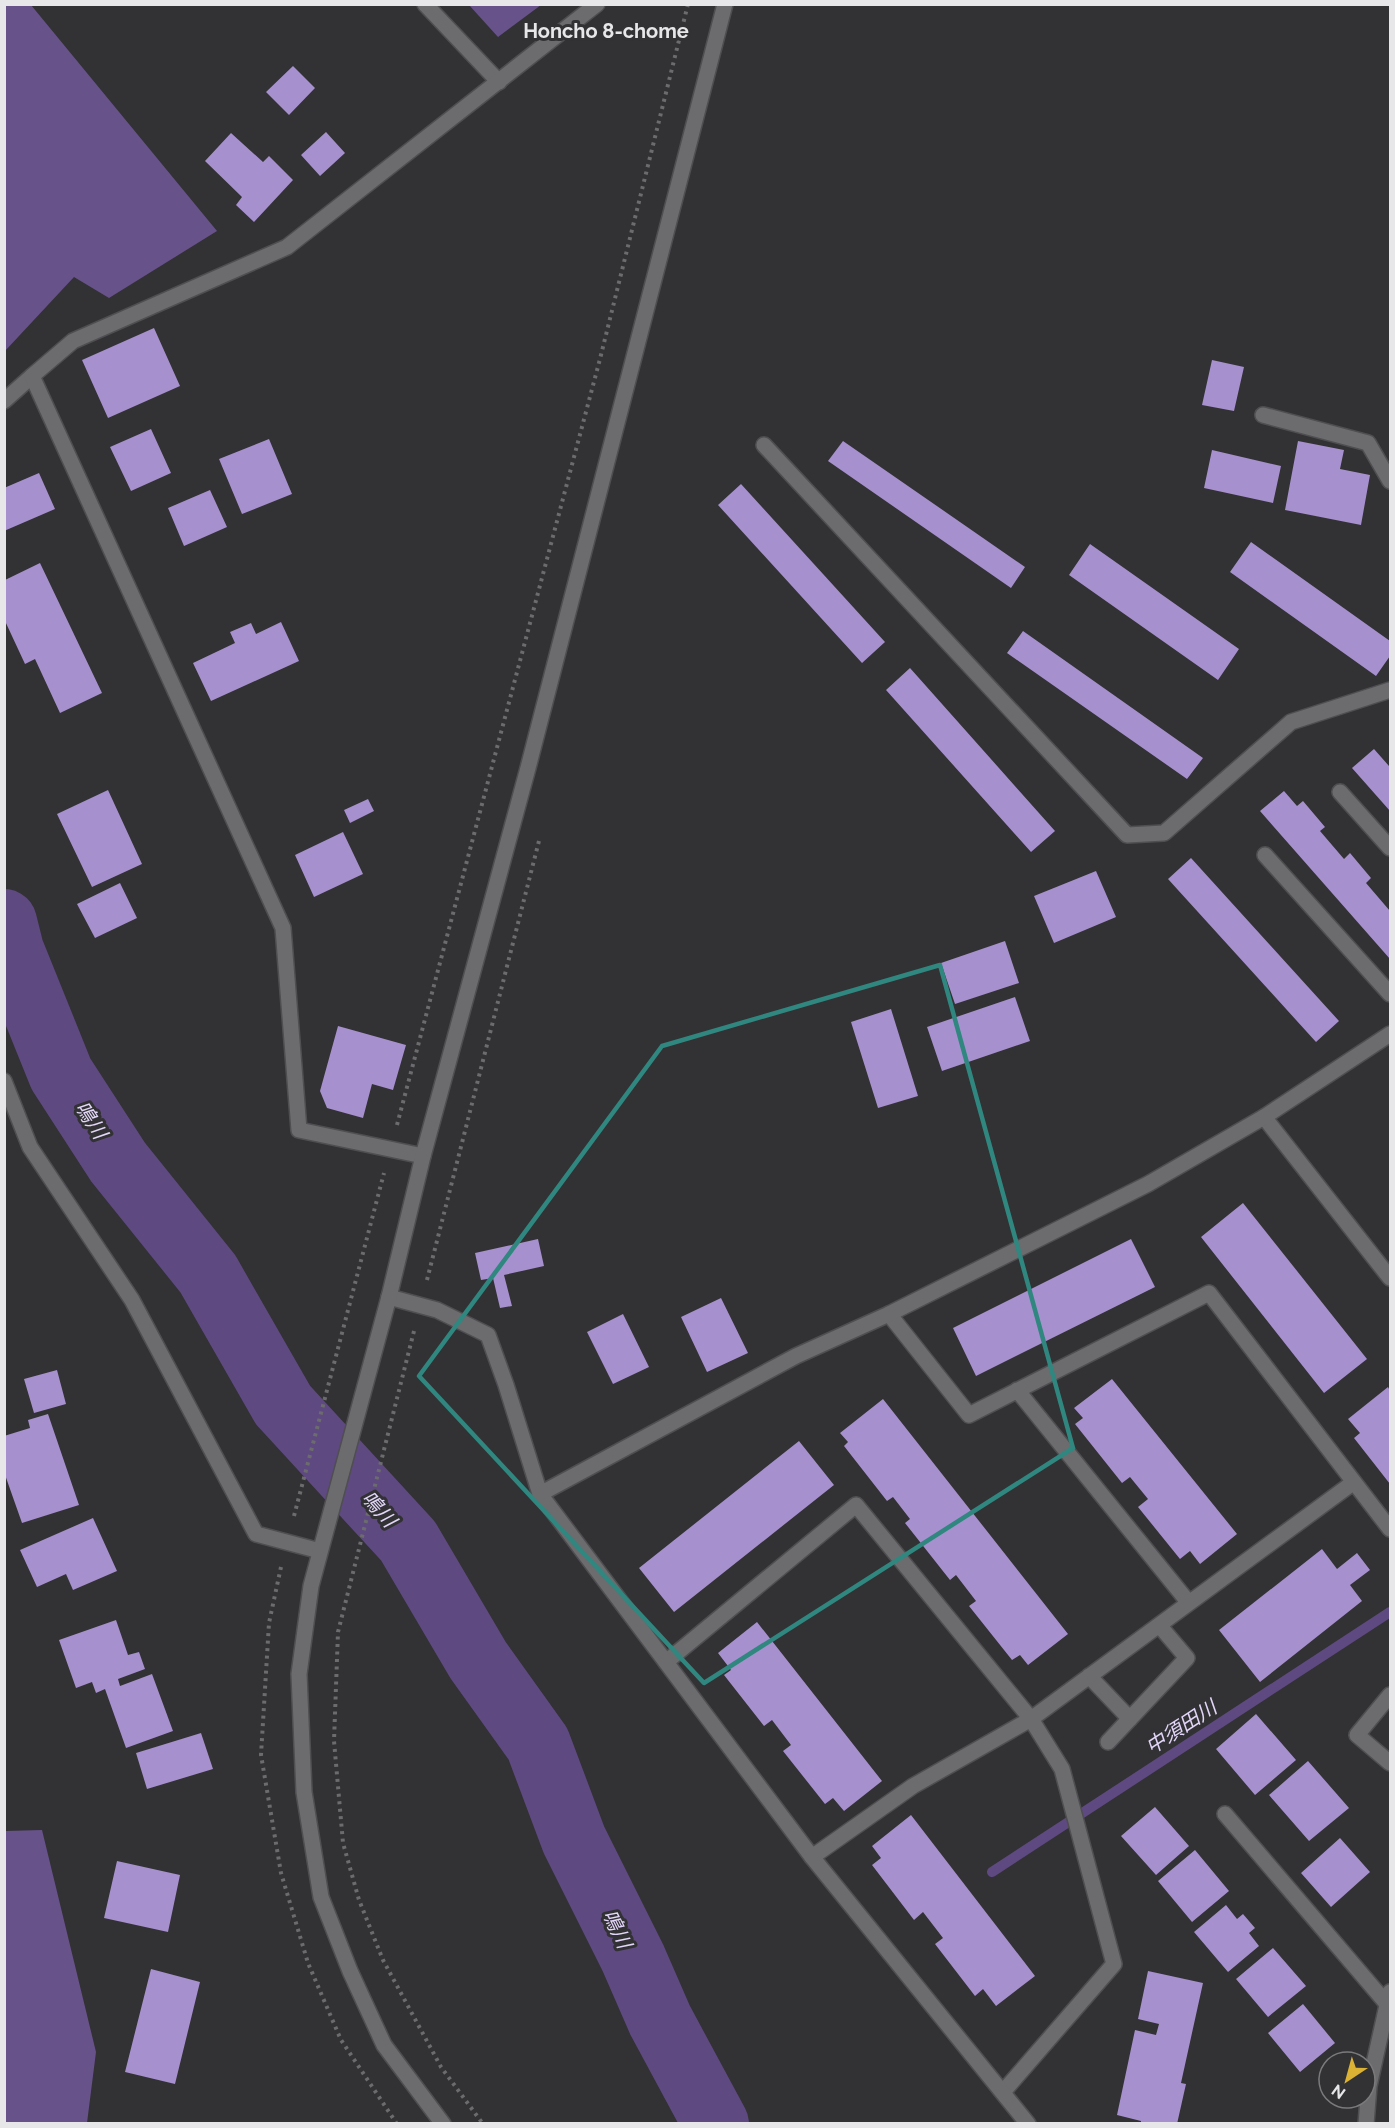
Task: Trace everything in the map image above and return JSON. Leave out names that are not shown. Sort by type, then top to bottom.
[{"type":"street","points":[[425,4],[499,82]]},
{"type":"street","points":[[4,401],[72,341],[286,247],[597,4]]},
{"type":"street","points":[[442,2124],[384,2045],[321,1898],[303,1792],[299,1674],[311,1586],[326,1527],[369,1375],[423,1156],[528,768],[725,4]]},
{"type":"street","points":[[32,376],[283,928],[299,1130],[423,1156]]},
{"type":"street","points":[[1263,415],[1368,443],[1390,480]]},
{"type":"street","points":[[764,445],[1127,835],[1164,833],[1291,722],[1390,690]]},
{"type":"street","points":[[1341,792],[1390,848]]},
{"type":"street","points":[[1265,855],[1390,994]]},
{"type":"street","points":[[540,1494],[796,1356],[889,1314],[1148,1184],[1264,1117],[1390,1034]]},
{"type":"street","points":[[4,1081],[30,1147],[132,1300],[256,1534],[320,1551]]},
{"type":"street","points":[[1264,1117],[1390,1278]]},
{"type":"street","points":[[889,1314],[969,1415],[1209,1293],[1390,1529]]},
{"type":"street","points":[[389,1297],[437,1310],[488,1335],[540,1494],[812,1857],[1028,2124]]},
{"type":"street","points":[[1017,1390],[1189,1603]]},
{"type":"street","points":[[812,1857],[913,1786],[1031,1719],[1354,1482]]},
{"type":"street","points":[[666,1662],[856,1505],[1031,1719],[1062,1769],[1114,1964],[1003,2092]]},
{"type":"street","points":[[1108,1742],[1187,1658],[1159,1625]]},
{"type":"street","points":[[1089,1676],[1130,1719]]},
{"type":"street","points":[[1390,1695],[1357,1735],[1390,1763]]},
{"type":"street","points":[[1226,1814],[1389,1998],[1369,2086],[1366,2124]]},
{"type":"path","points":[[297,1503],[600,359],[688,4]]},
{"type":"path","points":[[396,1396],[338,1632],[334,1741],[343,1844],[359,1900],[383,1960],[441,2067],[483,2124]]},
{"type":"highlighted area","points":[[940,965],[1073,1448],[704,1683],[419,1376],[662,1046]]},
{"type":"shaded area","points":[[5,4],[31,5],[217,231],[109,298],[74,277],[5,351]]},
{"type":"shaded area","points":[[469,5],[541,5],[498,37]]},
{"type":"shaded area","points":[[42,1830],[96,2052],[87,2123],[5,2123],[5,1831]]},
{"type":"building","points":[[293,66],[315,88],[289,115],[266,92]]},
{"type":"building","points":[[326,132],[345,153],[320,176],[301,155]]},
{"type":"building","points":[[231,133],[263,162],[269,156],[293,180],[254,222],[236,205],[242,197],[205,161]]},
{"type":"building","points":[[154,328],[180,386],[108,418],[82,360]]},
{"type":"building","points":[[1212,360],[1244,367],[1234,411],[1202,405]]},
{"type":"building","points":[[151,429],[171,473],[131,491],[110,447]]},
{"type":"building","points":[[269,439],[292,494],[242,514],[219,459]]},
{"type":"building","points":[[843,441],[1025,567],[1011,588],[828,461]]},
{"type":"building","points":[[1298,441],[1344,450],[1340,469],[1370,475],[1361,525],[1285,510]]},
{"type":"building","points":[[1212,450],[1281,466],[1273,503],[1204,488]]},
{"type":"building","points":[[39,473],[55,509],[4,531],[4,488]]},
{"type":"building","points":[[741,484],[885,642],[862,663],[718,505]]},
{"type":"building","points":[[210,490],[227,527],[184,546],[168,508]]},
{"type":"building","points":[[1251,542],[1390,641],[1390,656],[1376,676],[1230,572]]},
{"type":"building","points":[[1090,544],[1239,649],[1218,680],[1069,575]]},
{"type":"building","points":[[40,563],[102,693],[60,713],[35,659],[25,664],[5,621],[5,580]]},
{"type":"building","points":[[281,622],[299,661],[211,701],[193,663],[235,643],[230,632],[251,623],[256,634]]},
{"type":"building","points":[[1023,631],[1203,758],[1187,779],[1007,653]]},
{"type":"building","points":[[910,668],[1055,831],[1031,852],[886,690]]},
{"type":"building","points":[[1374,749],[1389,766],[1390,764],[1390,811],[1352,768]]},
{"type":"building","points":[[108,790],[142,864],[92,887],[57,814]]},
{"type":"building","points":[[1284,791],[1297,806],[1303,801],[1325,827],[1320,831],[1344,859],[1350,853],[1371,878],[1366,883],[1390,911],[1390,959],[1260,811]]},
{"type":"building","points":[[368,799],[374,811],[350,823],[344,810]]},
{"type":"building","points":[[343,832],[363,874],[314,897],[295,855]]},
{"type":"building","points":[[1191,858],[1339,1021],[1316,1042],[1168,879]]},
{"type":"building","points":[[1096,871],[1116,917],[1054,943],[1034,896]]},
{"type":"building","points":[[120,883],[137,918],[95,938],[77,904]]},
{"type":"building","points":[[1005,941],[1019,983],[955,1004],[941,963]]},
{"type":"building","points":[[1015,997],[1030,1041],[942,1071],[927,1027]]},
{"type":"building","points":[[891,1009],[918,1096],[878,1108],[851,1022]]},
{"type":"building","points":[[338,1026],[406,1045],[393,1090],[372,1084],[363,1118],[327,1108],[320,1091]]},
{"type":"building","points":[[1243,1203],[1367,1359],[1324,1393],[1201,1237]]},
{"type":"building","points":[[538,1239],[544,1266],[504,1275],[512,1306],[500,1308],[493,1278],[481,1280],[475,1253]]},
{"type":"building","points":[[1131,1239],[1155,1287],[976,1376],[953,1328]]},
{"type":"building","points":[[721,1298],[748,1353],[707,1372],[681,1317]]},
{"type":"building","points":[[623,1314],[649,1367],[613,1384],[587,1332]]},
{"type":"building","points":[[57,1370],[66,1404],[34,1413],[24,1379]]},
{"type":"building","points":[[1112,1379],[1237,1534],[1200,1564],[1190,1551],[1180,1559],[1138,1507],[1148,1499],[1130,1477],[1122,1483],[1075,1424],[1083,1418],[1074,1408]]},
{"type":"building","points":[[1388,1387],[1390,1391],[1390,1484],[1354,1438],[1360,1433],[1348,1419]]},
{"type":"building","points":[[883,1399],[1068,1634],[1028,1665],[1020,1655],[1012,1660],[969,1606],[976,1601],[956,1575],[950,1580],[905,1523],[910,1519],[893,1497],[887,1501],[844,1446],[848,1442],[840,1433]]},
{"type":"building","points":[[48,1414],[79,1505],[22,1523],[4,1472],[4,1436],[30,1428],[28,1420]]},
{"type":"building","points":[[799,1441],[834,1485],[674,1612],[639,1568]]},
{"type":"building","points":[[93,1518],[117,1571],[73,1590],[66,1574],[37,1587],[20,1550]]},
{"type":"building","points":[[1322,1549],[1337,1569],[1357,1553],[1370,1570],[1350,1585],[1362,1601],[1260,1682],[1219,1630]]},
{"type":"building","points":[[116,1620],[128,1655],[139,1652],[145,1669],[118,1679],[120,1686],[152,1674],[173,1731],[126,1748],[105,1689],[96,1693],[92,1682],[76,1688],[59,1640]]},
{"type":"building","points":[[757,1622],[882,1781],[844,1811],[833,1798],[825,1804],[783,1751],[791,1745],[772,1720],[764,1726],[724,1675],[731,1670],[718,1653]]},
{"type":"building","points":[[1256,1714],[1296,1760],[1255,1795],[1216,1749]]},
{"type":"building","points":[[201,1733],[213,1769],[147,1789],[136,1753]]},
{"type":"building","points":[[1308,1761],[1349,1808],[1309,1841],[1269,1795]]},
{"type":"building","points":[[1155,1807],[1189,1846],[1156,1875],[1121,1836]]},
{"type":"building","points":[[911,1815],[1035,1976],[996,2006],[983,1989],[975,1996],[935,1944],[943,1938],[923,1912],[914,1920],[872,1865],[881,1858],[872,1846]]},
{"type":"building","points":[[1340,1838],[1370,1872],[1331,1907],[1301,1873]]},
{"type":"building","points":[[1195,1850],[1229,1891],[1192,1922],[1158,1881]]},
{"type":"building","points":[[117,1861],[180,1875],[168,1932],[104,1918]]},
{"type":"building","points":[[1226,1905],[1237,1919],[1243,1914],[1255,1928],[1249,1933],[1259,1946],[1228,1972],[1194,1932]]},
{"type":"building","points":[[1273,1948],[1306,1986],[1268,2017],[1236,1979]]},
{"type":"building","points":[[151,1969],[200,1982],[175,2084],[125,2072]]},
{"type":"building","points":[[1148,1971],[1203,1983],[1181,2083],[1186,2084],[1177,2124],[1141,2124],[1141,2121],[1117,2115],[1135,2030],[1156,2035],[1159,2024],[1138,2019]]},
{"type":"building","points":[[1303,2004],[1335,2043],[1327,2050],[1317,2050],[1317,2058],[1300,2072],[1268,2033]]},
{"type":"waterway","name":"鳴川","points":[[4,922],[11,950],[61,1074],[118,1162],[208,1274],[283,1405],[408,1541],[478,1660],[538,1744],[574,1840],[633,1958],[660,2020],[716,2124]]},
{"type":"waterway","name":"中須田川","points":[[992,1872],[1390,1612]]},
{"type":"district","name":"Honcho 8-chome","points":[[606,31]]}]
